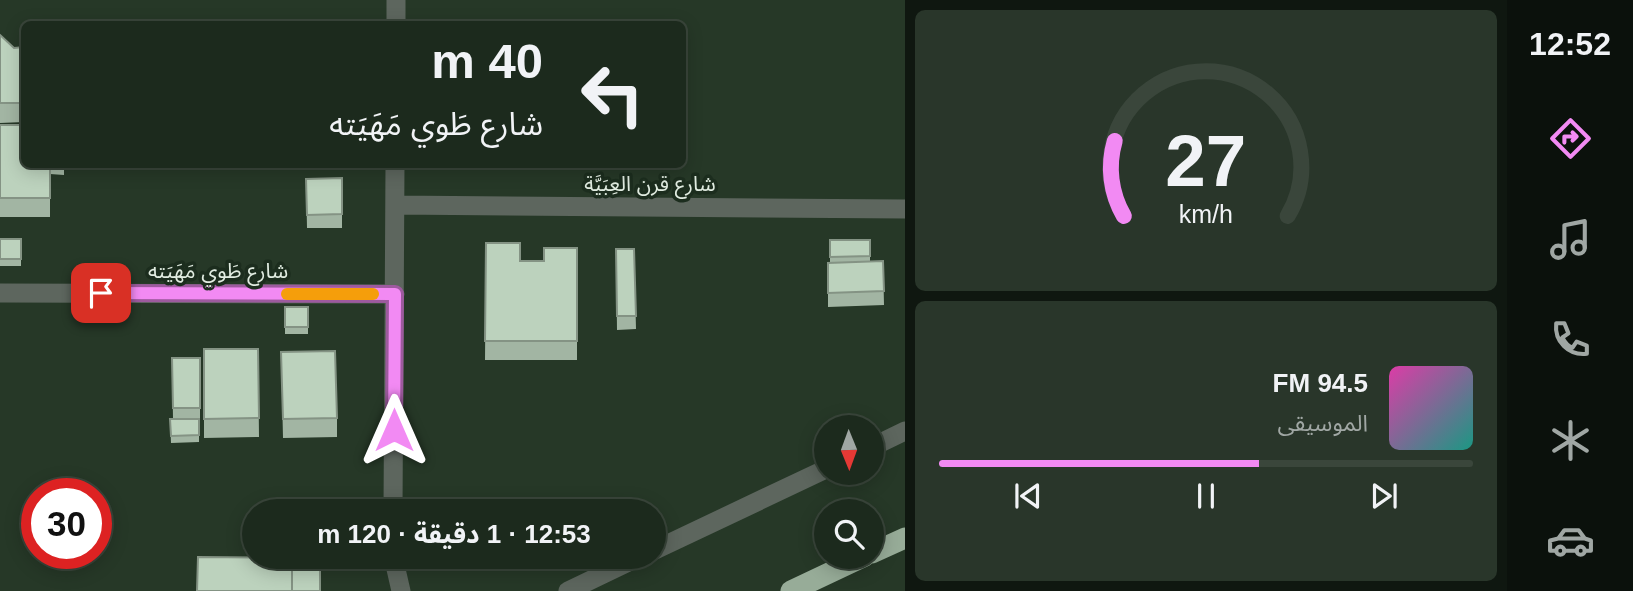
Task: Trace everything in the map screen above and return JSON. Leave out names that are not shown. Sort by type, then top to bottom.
[{"type":"highway","points":[[884,548],[905,538]]},
{"type":"highway","points":[[791,591],[838,569]]},
{"type":"street","points":[[396,0],[396,21]]},
{"type":"street","points":[[393,499],[395,168]]},
{"type":"street","name":"شارع قرن العِبَيَّة","points":[[395,205],[905,209]]},
{"type":"street","name":"شارع طَوي مَهَيَته","points":[[0,293],[395,294]]},
{"type":"street","points":[[884,441],[905,431]]},
{"type":"street","points":[[666,545],[814,475]]},
{"type":"street","points":[[396,569],[401,591]]},
{"type":"street","points":[[568,591],[614,569]]},
{"type":"building","points":[[0,35],[14,48],[21,47],[21,103],[0,103]]},
{"type":"building","points":[[0,125],[21,125],[21,168],[50,168],[50,198],[0,198]]},
{"type":"building","points":[[342,178],[342,214],[307,215],[306,179]]},
{"type":"building","points":[[0,239],[21,239],[21,259],[0,259]]},
{"type":"building","points":[[830,240],[870,240],[870,256],[830,257]]},
{"type":"building","points":[[486,243],[520,243],[520,261],[544,261],[544,248],[577,248],[577,341],[485,341]]},
{"type":"building","points":[[616,249],[634,249],[636,316],[617,316]]},
{"type":"building","points":[[883,261],[884,291],[828,293],[828,263]]},
{"type":"building","points":[[285,307],[308,307],[308,327],[285,327]]},
{"type":"building","points":[[204,349],[258,349],[259,418],[204,419]]},
{"type":"building","points":[[335,351],[337,418],[283,419],[281,352]]},
{"type":"building","points":[[172,358],[200,358],[200,408],[173,408]]},
{"type":"building","points":[[170,419],[199,419],[199,435],[171,436]]},
{"type":"building","points":[[198,557],[242,557],[242,569],[292,569],[292,591],[197,591]]},
{"type":"building","points":[[292,569],[320,569],[320,591],[292,591]]},
{"type":"slow traffic","points":[[287,294],[373,294]]},
{"type":"route","points":[[101,293],[395,294],[394,430]]}]
